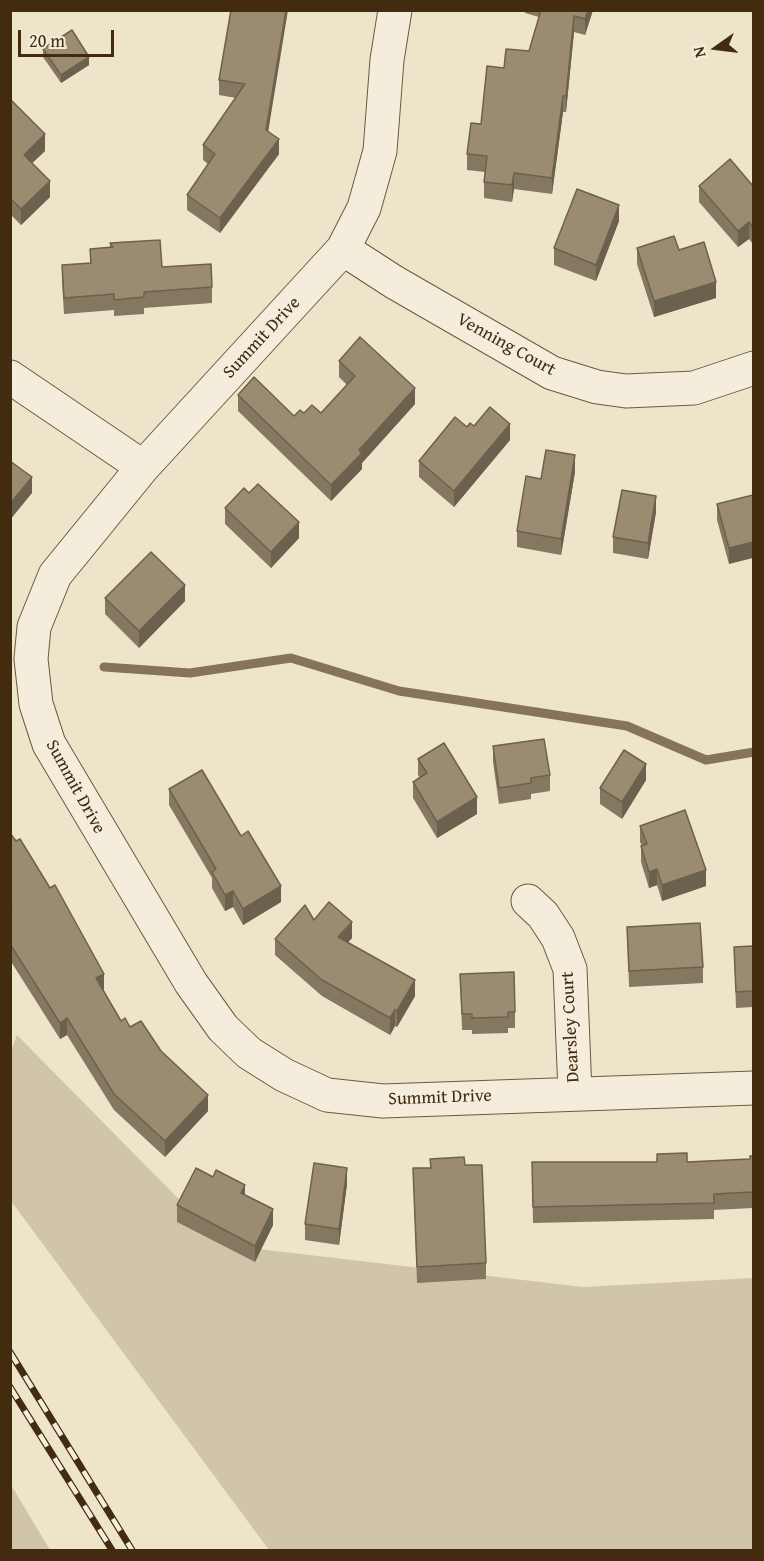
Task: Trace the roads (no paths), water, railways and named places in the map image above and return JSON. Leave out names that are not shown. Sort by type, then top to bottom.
[{"type":"street","name":"Summit Drive","points":[[395,10],[387,60],[380,151],[364,208],[343,249],[143,467],[55,575],[34,627],[31,659],[36,704],[49,744],[191,983],[223,1028],[249,1053],[284,1075],[327,1095],[383,1101],[753,1088]]},
{"type":"street","name":"Venning Court","points":[[343,249],[394,282],[552,373],[597,387],[626,391],[694,388],[753,368]]},
{"type":"street","points":[[10,377],[143,467]]},
{"type":"street","name":"Dearsley Court","points":[[528,901],[543,915],[558,938],[570,969],[575,1093]]},
{"type":"waterway","points":[[104,667],[190,673],[291,658],[399,691],[627,726],[706,760],[754,752]]},
{"type":"railway","points":[[10,1352],[132,1550]]},
{"type":"railway","points":[[10,1387],[112,1550]]}]
